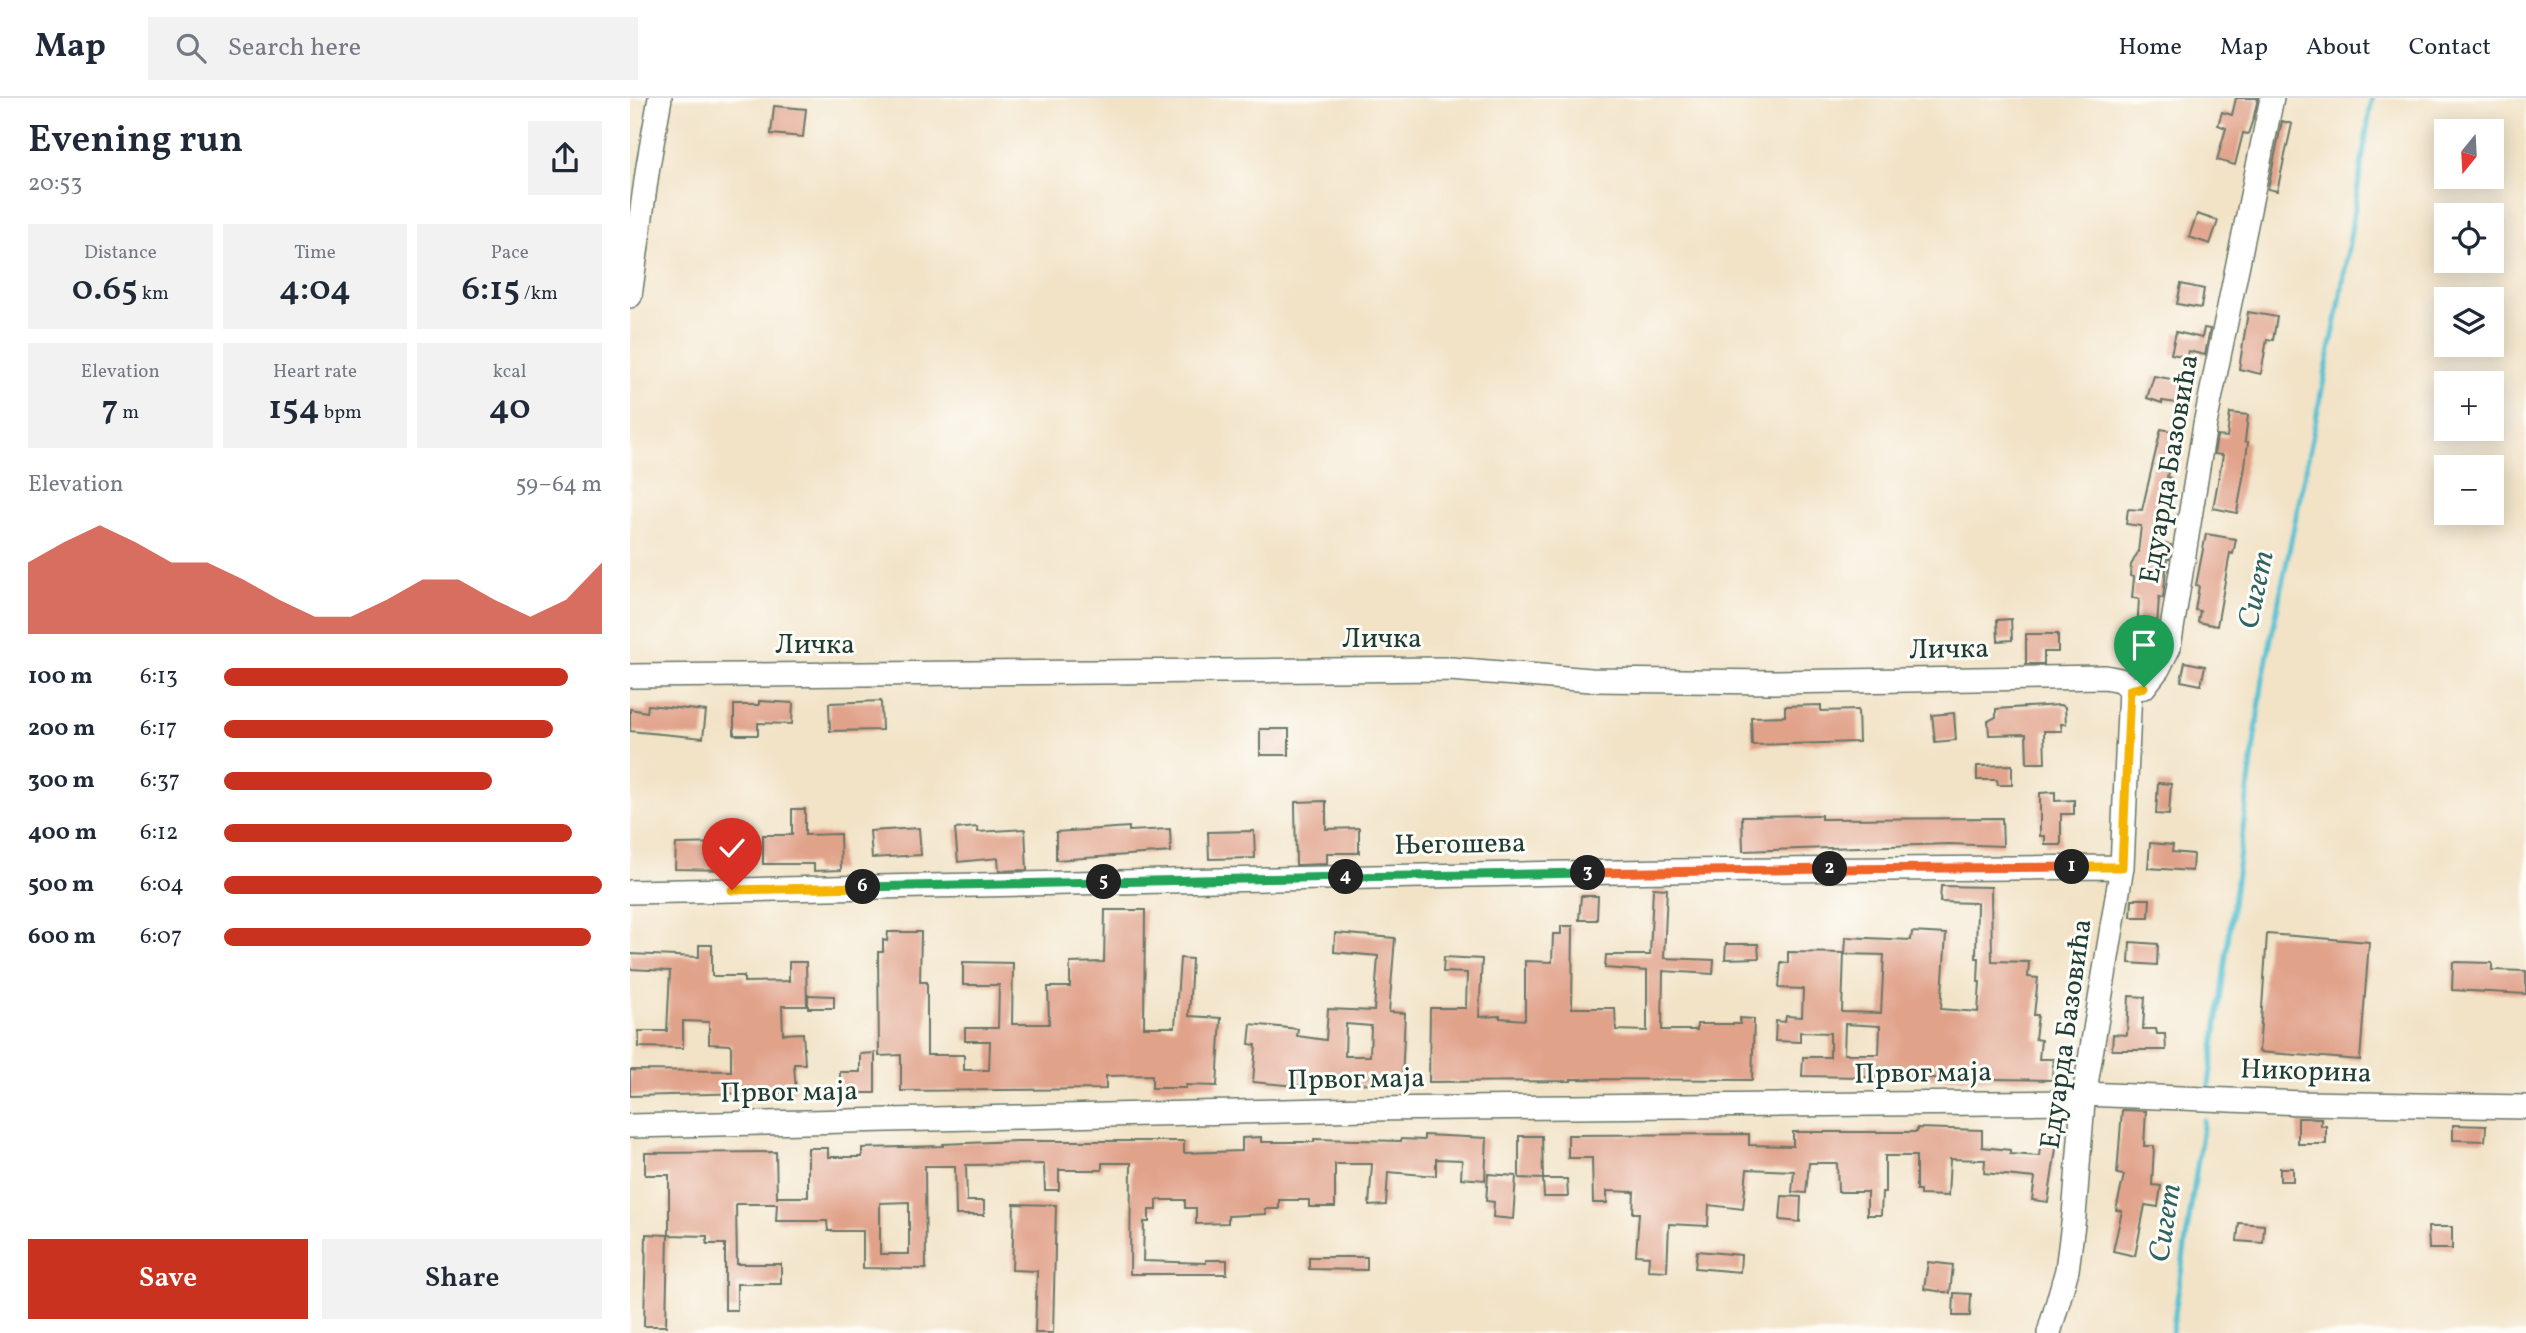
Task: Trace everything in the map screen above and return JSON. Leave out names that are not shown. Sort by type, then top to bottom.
[{"type":"street","points":[[630,296],[660,98]]},
{"type":"street","name":"Едуарда Базовића","points":[[2049,1333],[2067,1270],[2084,1098],[2122,867],[2130,690],[2144,687],[2158,669],[2169,647],[2206,424],[2272,98]]},
{"type":"street","name":"Личка","points":[[630,676],[1450,669],[1591,680],[1775,682],[2105,677],[2120,680],[2130,690]]},
{"type":"street","name":"Његошева","points":[[630,892],[1655,871],[2122,867]]},
{"type":"street","name":"Никорина","points":[[2084,1098],[2526,1107]]},
{"type":"street","name":"Првог маја","points":[[630,1126],[1367,1109],[2084,1098]]},
{"type":"building","points":[[2236,98],[2258,98],[2248,134],[2243,133],[2235,165],[2217,160],[2226,128],[2218,125],[2222,112],[2232,115]]},
{"type":"building","points":[[774,106],[806,109],[803,137],[771,134]]},
{"type":"building","points":[[2282,121],[2292,124],[2277,191],[2268,189]]},
{"type":"building","points":[[2197,214],[2218,221],[2210,244],[2189,237]]},
{"type":"building","points":[[2181,284],[2204,289],[2201,308],[2177,304]]},
{"type":"building","points":[[2248,312],[2277,317],[2273,340],[2267,339],[2261,374],[2239,369]]},
{"type":"building","points":[[2204,328],[2210,329],[2205,355],[2188,351],[2187,357],[2171,354],[2176,332],[2202,338]]},
{"type":"building","points":[[2154,376],[2188,382],[2184,404],[2162,403],[2147,398]]},
{"type":"building","points":[[2230,413],[2248,415],[2245,441],[2248,442],[2237,513],[2213,508],[2223,455],[2214,454],[2217,436],[2227,437]]},
{"type":"building","points":[[2161,429],[2177,432],[2167,477],[2171,478],[2166,501],[2163,500],[2159,543],[2171,545],[2163,598],[2159,597],[2156,643],[2153,648],[2136,647],[2139,599],[2132,598],[2134,577],[2130,576],[2131,565],[2138,552],[2141,526],[2126,524],[2128,509],[2142,510]]},
{"type":"building","points":[[2206,534],[2236,539],[2233,554],[2230,553],[2217,626],[2198,622],[2200,611],[2195,610],[2199,586],[2196,585]]},
{"type":"building","points":[[2011,619],[2012,640],[1998,641],[1997,620]]},
{"type":"building","points":[[2026,634],[2058,634],[2058,652],[2044,652],[2044,664],[2026,664]]},
{"type":"building","points":[[2185,662],[2205,666],[2201,685],[2181,681]]},
{"type":"building","points":[[759,701],[793,703],[792,724],[758,723],[758,735],[734,735],[734,705],[759,705]]},
{"type":"building","points":[[881,701],[882,730],[830,731],[829,703]]},
{"type":"building","points":[[648,705],[706,711],[703,738],[630,731],[630,709],[647,712]]},
{"type":"building","points":[[1821,705],[1821,711],[1858,710],[1859,742],[1752,745],[1751,717],[1785,716],[1785,706]]},
{"type":"building","points":[[2060,705],[2065,707],[2066,724],[2061,724],[2062,731],[2044,731],[2045,763],[2027,763],[2026,734],[1989,735],[1988,721],[1996,717],[1996,709]]},
{"type":"building","points":[[1954,713],[1956,740],[1935,742],[1932,715]]},
{"type":"building","points":[[1260,729],[1289,729],[1289,755],[1260,755]]},
{"type":"building","points":[[2012,765],[2012,785],[1998,785],[1997,780],[1977,780],[1977,766]]},
{"type":"building","points":[[2158,783],[2171,784],[2169,815],[2156,814]]},
{"type":"building","points":[[2055,792],[2055,801],[2074,800],[2074,814],[2061,814],[2061,845],[2045,845],[2045,836],[2040,836],[2040,793]]},
{"type":"building","points":[[1326,801],[1326,829],[1359,828],[1359,853],[1327,853],[1327,864],[1296,865],[1295,802]]},
{"type":"building","points":[[792,809],[805,809],[805,835],[840,834],[841,870],[814,871],[814,864],[763,864],[763,835],[792,835]]},
{"type":"building","points":[[1821,815],[1821,819],[2002,818],[2003,846],[1948,844],[1743,851],[1742,816]]},
{"type":"building","points":[[977,827],[978,832],[1025,829],[1027,870],[999,871],[998,858],[958,862],[955,829]]},
{"type":"building","points":[[1129,827],[1129,831],[1170,829],[1171,852],[1056,860],[1056,832]]},
{"type":"building","points":[[919,828],[921,855],[872,858],[870,831]]},
{"type":"building","points":[[1254,831],[1255,858],[1209,859],[1208,832]]},
{"type":"building","points":[[729,843],[729,870],[675,869],[676,844]]},
{"type":"building","points":[[2150,843],[2173,845],[2172,852],[2193,854],[2192,871],[2148,868]]},
{"type":"building","points":[[1941,886],[1991,887],[1992,961],[2029,962],[2028,977],[2038,978],[2034,1015],[2038,1015],[2035,1039],[2041,1040],[2039,1059],[2053,1059],[2052,1080],[1802,1076],[1803,1057],[1830,1057],[1830,1033],[1800,1032],[1800,1042],[1775,1041],[1776,1021],[1785,1022],[1786,1016],[1802,1017],[1803,989],[1779,988],[1781,962],[1788,963],[1788,952],[1844,953],[1842,1012],[1881,1013],[1884,955],[1845,954],[1846,937],[1911,940],[1912,932],[1946,934],[1941,1009],[1978,1012],[1980,982],[1979,958],[1976,958],[1977,903],[1940,902]],"holes":[[[1845,1024],[1880,1026],[1879,1054],[1844,1054]]]},
{"type":"building","points":[[1653,888],[1667,889],[1664,958],[1714,960],[1713,974],[1663,971],[1662,1030],[1697,1030],[1697,1024],[1740,1024],[1740,1018],[1754,1019],[1752,1080],[1571,1079],[1429,1082],[1430,1008],[1466,1008],[1467,973],[1443,972],[1444,957],[1482,959],[1479,1017],[1500,1016],[1525,1020],[1525,961],[1552,962],[1553,934],[1561,934],[1561,926],[1573,926],[1572,1008],[1615,1008],[1616,1030],[1647,1031],[1647,971],[1605,968],[1606,955],[1650,955]]},
{"type":"building","points":[[1581,896],[1598,896],[1597,920],[1579,920]]},
{"type":"building","points":[[2132,899],[2150,899],[2149,917],[2131,917]]},
{"type":"building","points":[[1105,910],[1145,910],[1144,1027],[1175,1027],[1180,958],[1192,959],[1189,1016],[1221,1018],[1217,1086],[1152,1088],[1152,1075],[1106,1076],[1106,1089],[901,1091],[901,1055],[879,1056],[878,952],[883,952],[883,940],[887,941],[888,932],[921,932],[920,982],[927,982],[927,1055],[964,1055],[964,1070],[989,1070],[990,1041],[965,1041],[965,1028],[998,1028],[999,985],[963,985],[963,962],[1013,963],[1012,1024],[1049,1024],[1048,987],[1070,987],[1070,963],[1104,962]]},
{"type":"building","points":[[1335,933],[1395,938],[1389,1012],[1405,1013],[1402,1082],[1295,1086],[1253,1082],[1256,1045],[1249,1044],[1251,1024],[1298,1029],[1297,1036],[1326,1040],[1328,1009],[1374,1011],[1378,956],[1334,952]],"holes":[[[1346,1024],[1371,1026],[1370,1056],[1345,1056]]]},
{"type":"building","points":[[2267,934],[2369,942],[2360,1060],[2259,1052]]},
{"type":"building","points":[[2130,942],[2158,944],[2157,965],[2129,963]]},
{"type":"building","points":[[1726,944],[1758,944],[1759,958],[1725,959]]},
{"type":"building","points":[[699,945],[712,945],[712,976],[744,976],[744,982],[789,981],[789,962],[806,962],[807,1006],[782,1006],[783,1034],[803,1033],[805,1064],[794,1064],[796,1092],[630,1096],[630,1070],[731,1071],[731,1045],[709,1044],[709,1022],[683,1021],[683,1048],[639,1047],[639,1031],[667,1031],[670,971],[630,969],[630,954],[699,957]]},
{"type":"building","points":[[2453,962],[2492,963],[2492,970],[2526,971],[2526,994],[2452,990]]},
{"type":"building","points":[[808,995],[834,996],[834,1008],[808,1008]]},
{"type":"building","points":[[2129,996],[2145,997],[2143,1029],[2156,1029],[2157,1034],[2165,1034],[2166,1050],[2112,1050],[2113,1034],[2127,1035]]},
{"type":"building","points":[[875,1053],[875,1093],[840,1093],[840,1072],[860,1072],[860,1054]]},
{"type":"building","points":[[2122,1110],[2146,1111],[2144,1146],[2154,1146],[2152,1185],[2161,1186],[2158,1207],[2145,1205],[2135,1256],[2113,1251],[2122,1211],[2116,1210],[2124,1175],[2117,1174]]},
{"type":"building","points":[[2298,1118],[2321,1118],[2321,1126],[2326,1126],[2326,1144],[2298,1144]]},
{"type":"building","points":[[2453,1125],[2486,1126],[2485,1141],[2453,1140]]},
{"type":"building","points":[[1917,1128],[1982,1130],[1982,1147],[2010,1150],[2010,1154],[2039,1156],[2041,1140],[2057,1142],[2048,1202],[2032,1200],[2035,1178],[1984,1173],[1985,1160],[1950,1159],[1948,1196],[1920,1195],[1920,1191],[1916,1191],[1916,1156],[1885,1156],[1885,1192],[1882,1192],[1881,1215],[1867,1215],[1867,1192],[1838,1192],[1837,1163],[1809,1163],[1806,1193],[1792,1192],[1794,1171],[1747,1169],[1743,1209],[1709,1205],[1708,1226],[1669,1224],[1667,1271],[1648,1270],[1649,1256],[1636,1255],[1639,1213],[1633,1213],[1634,1192],[1607,1191],[1607,1203],[1593,1203],[1592,1158],[1568,1158],[1568,1135],[1749,1134],[1749,1145],[1793,1146],[1793,1132],[1917,1132]]},
{"type":"building","points":[[1424,1135],[1487,1138],[1485,1180],[1461,1178],[1462,1160],[1436,1159],[1436,1176],[1388,1172],[1386,1205],[1369,1206],[1372,1164],[1335,1164],[1335,1207],[1309,1207],[1309,1200],[1279,1200],[1279,1209],[1265,1209],[1266,1214],[1228,1216],[1228,1223],[1196,1224],[1196,1208],[1185,1208],[1185,1200],[1157,1200],[1157,1210],[1149,1210],[1149,1222],[1144,1222],[1143,1261],[1206,1263],[1206,1260],[1227,1260],[1227,1274],[1130,1274],[1131,1163],[1102,1163],[1102,1170],[1059,1170],[1059,1190],[1045,1190],[1044,1164],[966,1165],[967,1201],[984,1201],[984,1215],[956,1215],[955,1166],[925,1166],[926,1269],[863,1268],[863,1231],[828,1231],[827,1221],[776,1221],[777,1204],[736,1204],[737,1264],[781,1264],[781,1284],[737,1284],[737,1310],[725,1310],[725,1244],[707,1244],[707,1236],[669,1235],[669,1175],[645,1175],[645,1153],[776,1152],[777,1199],[808,1197],[808,1148],[828,1148],[828,1157],[862,1157],[862,1148],[1016,1141],[1184,1141],[1184,1153],[1242,1151],[1242,1138],[1261,1137],[1261,1142],[1314,1142],[1314,1139],[1424,1140]],"holes":[[[909,1202],[909,1254],[880,1254],[880,1203]]]},
{"type":"building","points":[[1519,1136],[1542,1136],[1543,1179],[1519,1178]]},
{"type":"building","points":[[2280,1168],[2293,1168],[2293,1181],[2280,1181]]},
{"type":"building","points":[[1488,1174],[1516,1176],[1513,1219],[1493,1217],[1494,1202],[1486,1201]]},
{"type":"building","points":[[1543,1179],[1567,1179],[1568,1197],[1544,1197]]},
{"type":"building","points":[[1782,1196],[1801,1197],[1800,1222],[1780,1220]]},
{"type":"building","points":[[1014,1204],[1056,1205],[1053,1333],[1035,1333],[1037,1271],[1012,1270]]},
{"type":"building","points":[[2239,1223],[2264,1225],[2263,1243],[2237,1241]]},
{"type":"building","points":[[2428,1227],[2452,1227],[2452,1249],[2429,1249]]},
{"type":"building","points":[[646,1234],[668,1235],[666,1326],[644,1326]]},
{"type":"building","points":[[1697,1251],[1741,1255],[1740,1272],[1695,1268]]},
{"type":"building","points":[[1309,1257],[1367,1257],[1367,1270],[1309,1269]]},
{"type":"building","points":[[1928,1262],[1953,1265],[1950,1293],[1924,1289]]},
{"type":"building","points":[[1954,1293],[1971,1294],[1970,1316],[1953,1316]]},
{"type":"waterway","name":"Сигет","points":[[2208,1092],[2263,678],[2339,306],[2372,98]]},
{"type":"waterway","name":"Сигет","points":[[2172,1333],[2204,1120]]},
{"type":"route","points":[[732,890],[1668,871],[2122,867],[2130,690],[2144,687]]}]
